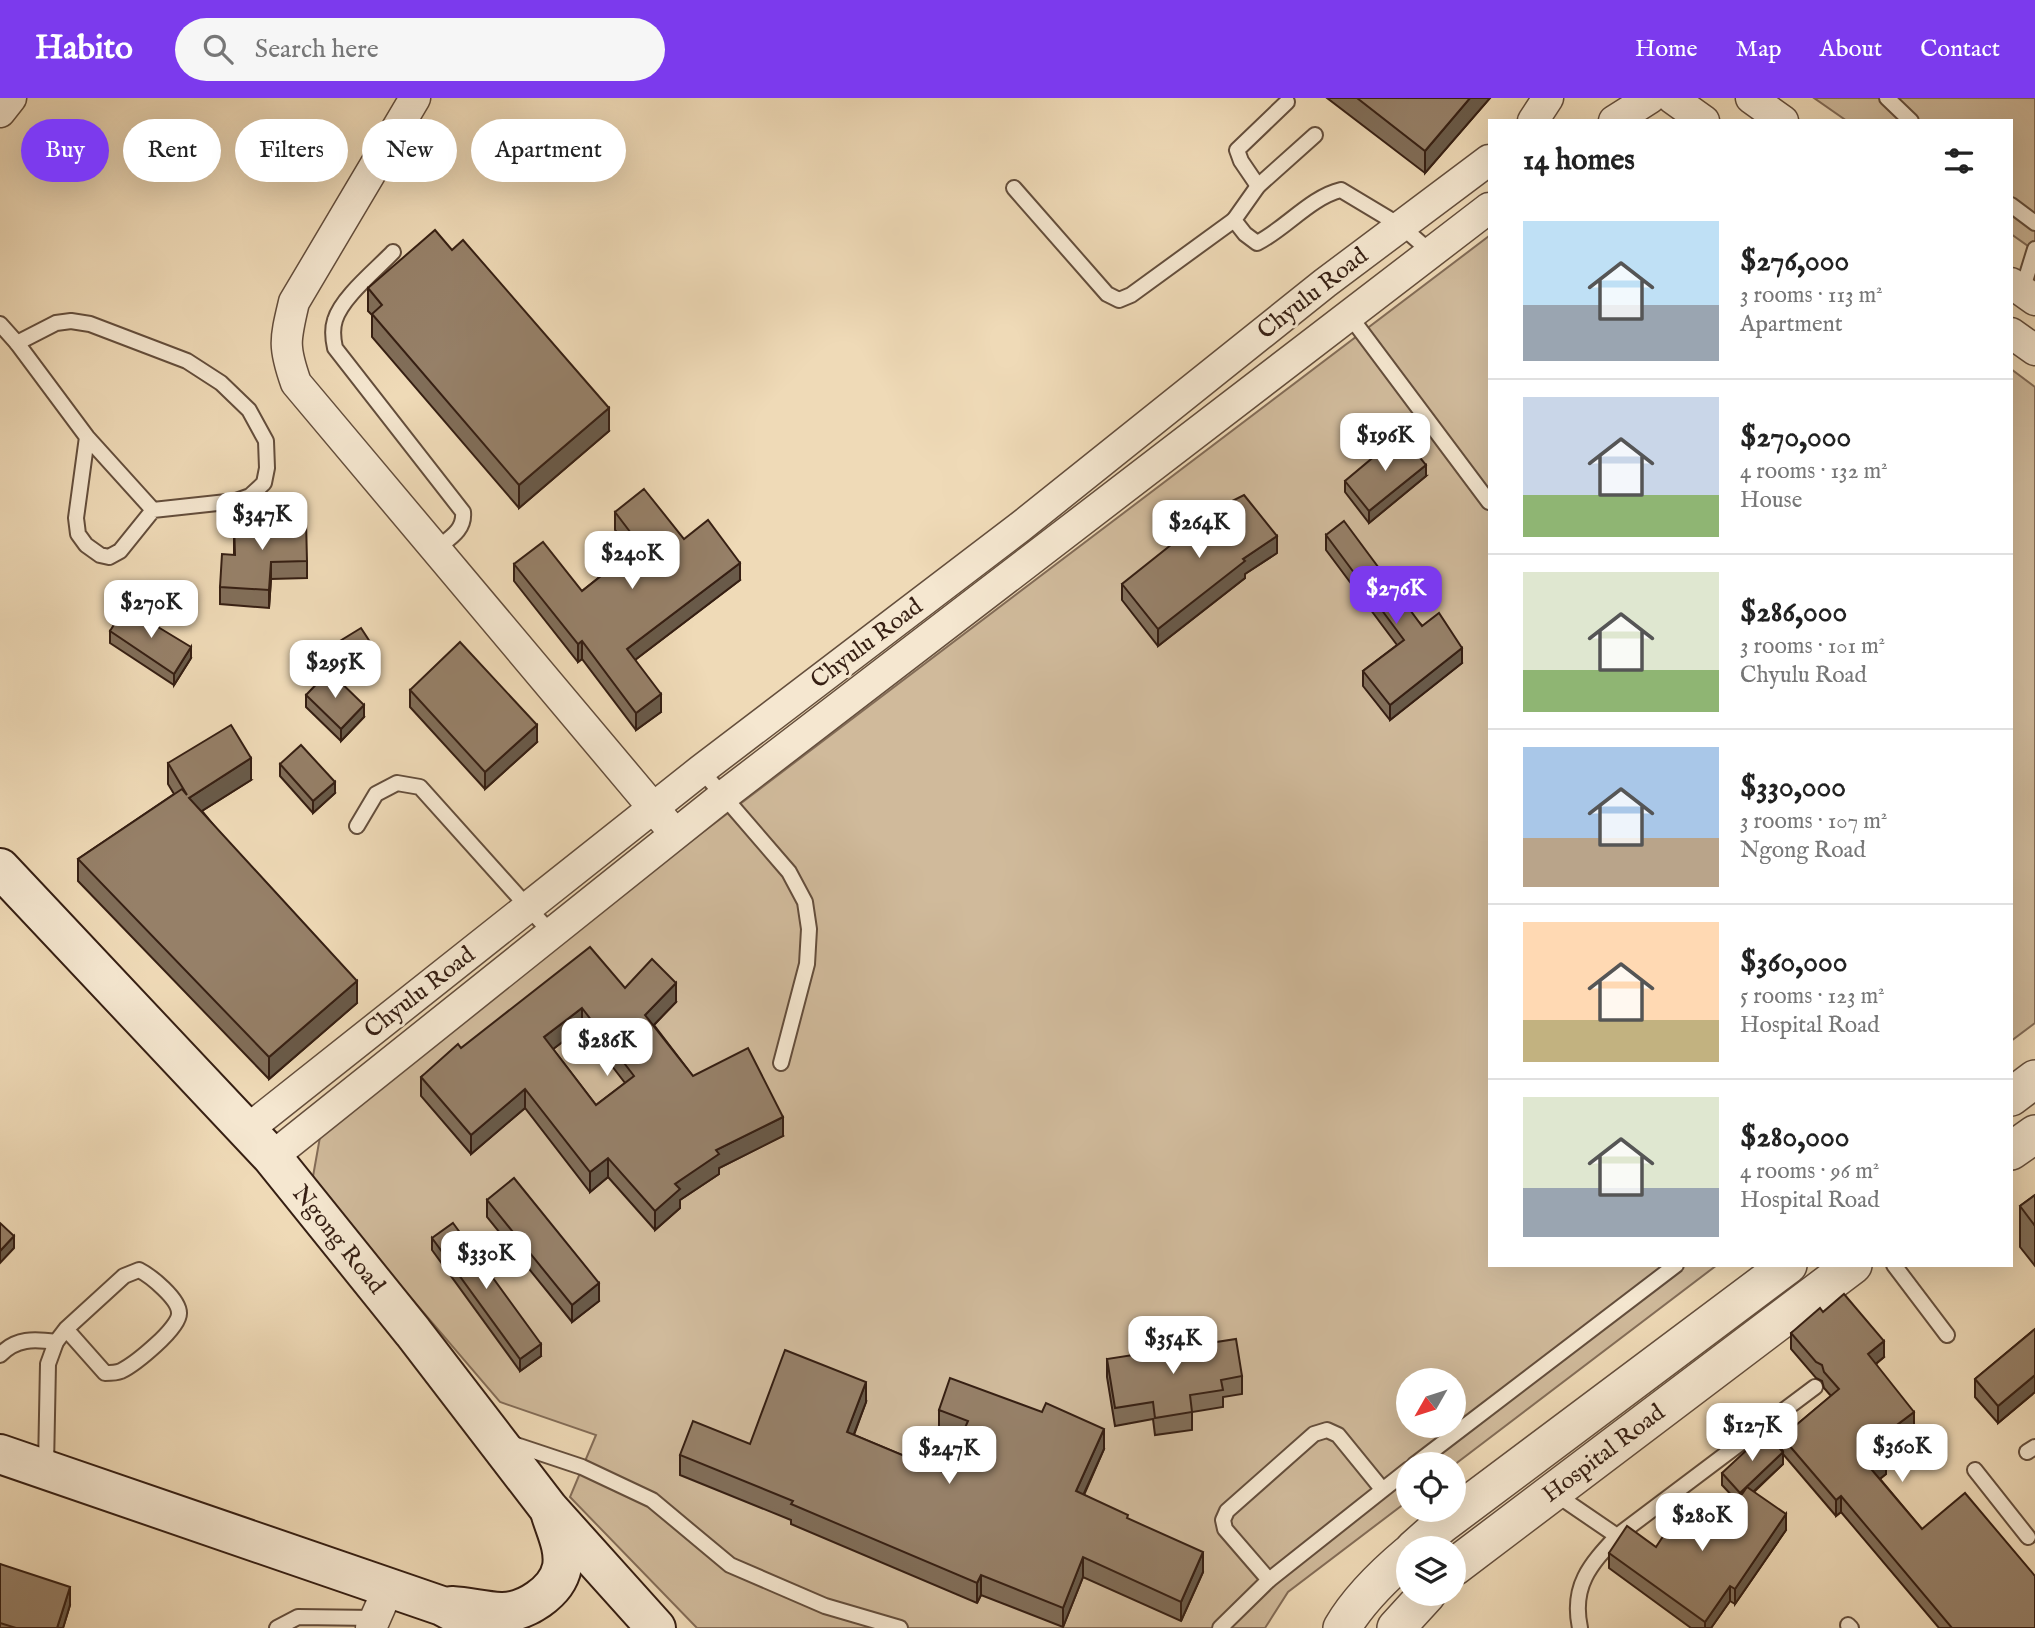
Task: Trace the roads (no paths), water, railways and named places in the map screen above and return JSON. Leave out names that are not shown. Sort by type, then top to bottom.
[{"type":"main road","name":"Ngong Road","points":[[0,868],[259,1143],[496,1438],[549,1509],[656,1628]]},
{"type":"main road","points":[[0,1454],[46,1469],[378,1611],[442,1606],[502,1612],[523,1607],[547,1593],[562,1568],[561,1546],[549,1509]]},
{"type":"main road","points":[[442,1606],[483,1628]]},
{"type":"street","points":[[0,112],[10,98]]},
{"type":"street","points":[[415,98],[294,303],[285,337],[296,383],[676,835]]},
{"type":"street","points":[[1534,119],[1548,98]]},
{"type":"street","points":[[1617,119],[1650,98]]},
{"type":"street","points":[[1672,98],[1701,119]]},
{"type":"street","points":[[1751,98],[1780,119]]},
{"type":"street","name":"Chyulu Road","points":[[259,1143],[530,907],[701,770],[1020,527],[1325,283],[1488,161]]},
{"type":"street","name":"Chyulu Road","points":[[259,1143],[552,934],[722,797],[1349,315],[1433,254],[1488,209]]},
{"type":"street","points":[[2013,334],[2035,350]]},
{"type":"street","points":[[2013,1096],[2035,1079]]},
{"type":"street","points":[[2013,1150],[2035,1134]]},
{"type":"street","name":"Hospital Road","points":[[1429,1536],[1785,1267]]},
{"type":"street","name":"Hospital Road","points":[[1466,1558],[1850,1267]]},
{"type":"street","points":[[1342,1628],[1371,1589],[1396,1566]]},
{"type":"street","points":[[1395,1628],[1416,1606]]},
{"type":"lane","points":[[1886,98],[1908,119]]},
{"type":"lane","points":[[1258,186],[1237,150],[1287,102]]},
{"type":"lane","points":[[1014,188],[1107,294],[1119,300],[1131,295],[1234,220],[1258,186],[1315,135]]},
{"type":"lane","points":[[1234,220],[1245,234],[1257,243],[1273,235],[1328,193],[1341,190],[1401,226],[1433,254]]},
{"type":"lane","points":[[2013,206],[2035,223]]},
{"type":"lane","points":[[2023,292],[2035,249]]},
{"type":"lane","points":[[393,252],[345,302],[335,320],[333,334],[335,348],[342,358],[463,512],[464,521],[460,529],[435,550]]},
{"type":"lane","points":[[1349,315],[1488,501]]},
{"type":"lane","points":[[17,343],[56,323],[71,321],[90,324],[187,361],[221,383],[249,410],[266,441],[267,468],[264,483],[250,496],[236,501],[153,510],[120,551],[109,556],[100,555],[86,545],[78,534],[76,518],[88,437]]},
{"type":"lane","points":[[0,324],[88,437],[153,510]]},
{"type":"lane","points":[[701,770],[789,872],[805,902],[809,929],[807,964],[781,1063]]},
{"type":"lane","points":[[357,826],[376,794],[397,783],[420,787],[552,934]]},
{"type":"lane","points":[[1431,1452],[1673,1267]]},
{"type":"lane","points":[[1896,1267],[1947,1335]]},
{"type":"lane","points":[[46,1469],[48,1364],[56,1342],[66,1329],[124,1276],[139,1270],[152,1277],[178,1306],[180,1317],[176,1325],[136,1361],[118,1373],[105,1373],[66,1329]]},
{"type":"lane","points":[[0,1355],[18,1342],[33,1339],[56,1342]]},
{"type":"lane","points":[[1580,1628],[1578,1593],[1595,1560],[1618,1536],[1815,1387]]},
{"type":"lane","points":[[1269,1580],[1225,1529],[1223,1520],[1227,1511],[1314,1434],[1327,1430],[1338,1435],[1382,1489]]},
{"type":"lane","points":[[496,1438],[582,1467],[652,1500],[730,1565],[825,1606],[900,1628]]},
{"type":"lane","points":[[1975,1470],[2033,1540]]},
{"type":"lane","points":[[1220,1628],[1269,1580],[1396,1479]]},
{"type":"lane","points":[[1553,1492],[1618,1536]]},
{"type":"lane","points":[[277,1628],[298,1617],[378,1611]]}]
